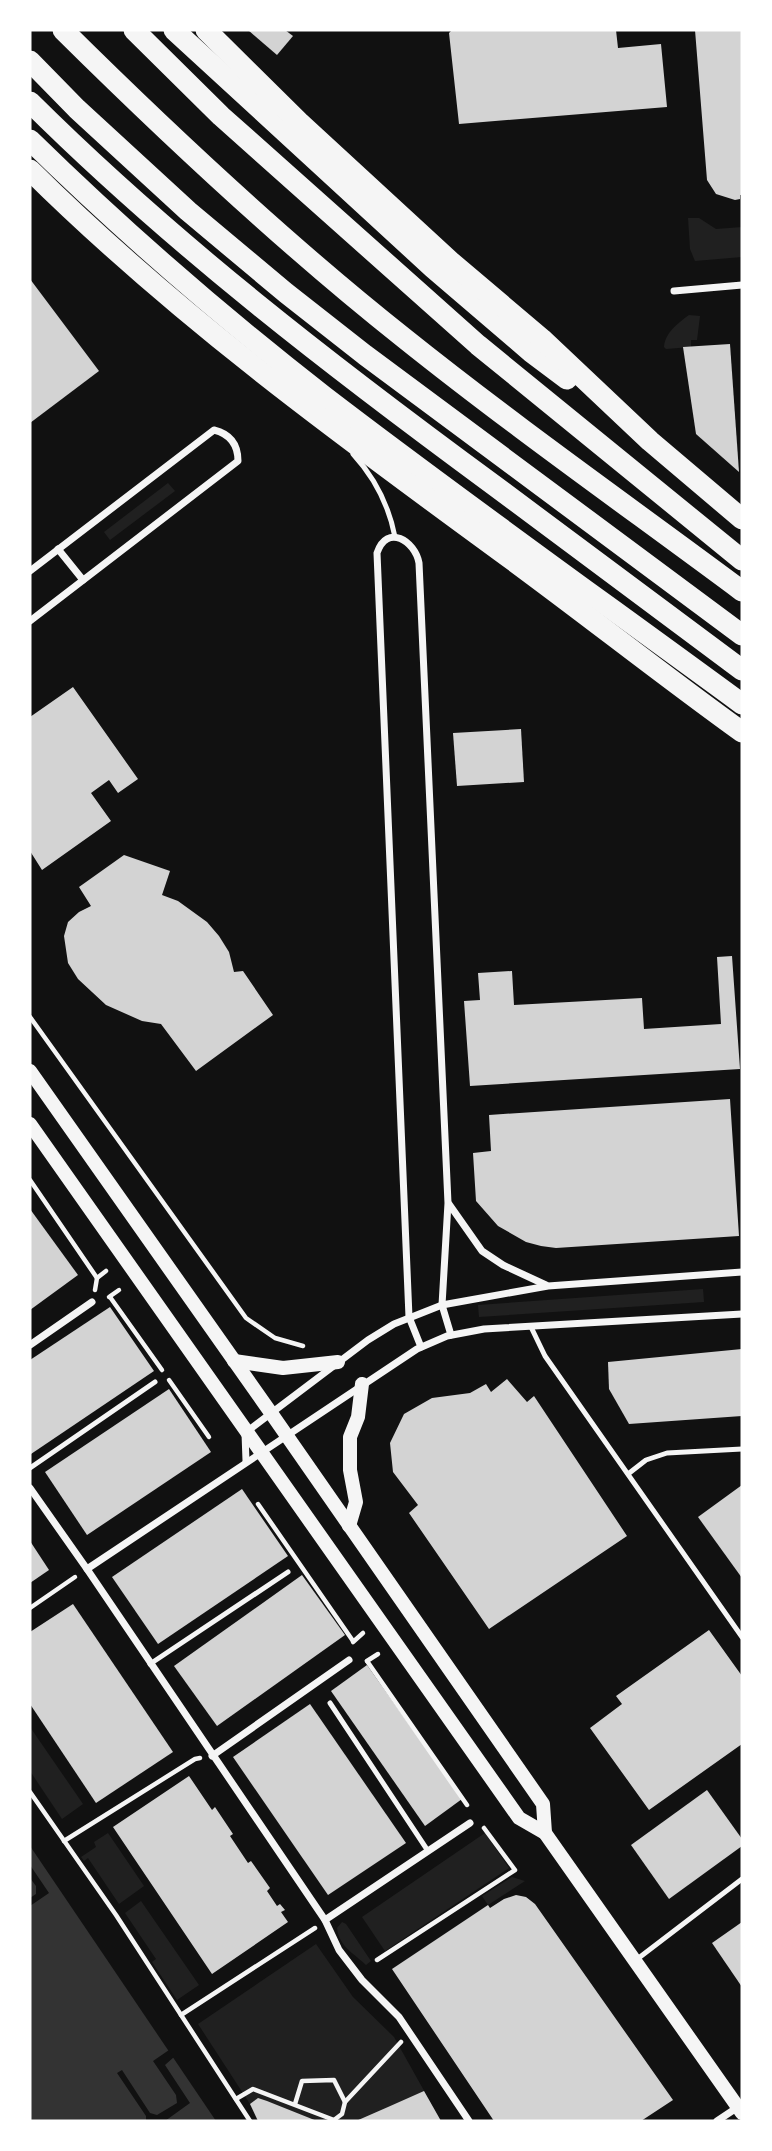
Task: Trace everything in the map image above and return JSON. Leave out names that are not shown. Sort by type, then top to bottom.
[{"type":"highway","points":[[63,30],[218,179],[305,257],[401,337],[742,591]]},
{"type":"highway","points":[[134,30],[221,116],[478,345],[742,560]]},
{"type":"highway","points":[[174,30],[433,268],[531,352],[650,441]]},
{"type":"highway","points":[[206,30],[299,122],[450,261],[542,339],[650,441],[742,519]]},
{"type":"highway","points":[[30,61],[188,211],[286,293],[742,635]]},
{"type":"highway","points":[[30,102],[74,146],[274,320],[742,670]]},
{"type":"highway","points":[[30,140],[136,239],[325,397],[742,704]]},
{"type":"highway","points":[[30,170],[190,314],[309,408],[742,732]]},
{"type":"main road","points":[[30,1071],[542,1804],[545,1833]]},
{"type":"main road","points":[[30,1124],[245,1433],[519,1818],[545,1833],[740,2110]]},
{"type":"main road","points":[[234,1361],[283,1368],[332,1363]]},
{"type":"main road","points":[[349,1525],[356,1503],[350,1470],[350,1437],[358,1417],[362,1384]]},
{"type":"street","points":[[674,290],[742,285]]},
{"type":"street","points":[[30,571],[214,430],[227,433],[238,449],[238,461],[30,621]]},
{"type":"street","points":[[421,1347],[409,1317],[377,553],[385,539],[395,537],[410,545],[417,554],[419,563],[448,1203],[442,1305],[451,1335]]},
{"type":"street","points":[[58,550],[83,580]]},
{"type":"street","points":[[448,1203],[482,1251],[503,1265],[548,1286]]},
{"type":"street","points":[[246,1461],[245,1433],[332,1363],[382,1330],[409,1317],[442,1305],[548,1286],[742,1272]]},
{"type":"street","points":[[30,1345],[92,1302]]},
{"type":"street","points":[[87,1569],[362,1384],[421,1347],[451,1335],[484,1329],[742,1314]]},
{"type":"street","points":[[30,1488],[325,1920],[331,1936],[354,1970],[399,2017],[468,2121]]},
{"type":"street","points":[[212,1756],[349,1660]]},
{"type":"street","points":[[325,1920],[470,1823]]},
{"type":"street","points":[[717,2121],[740,2110]]},
{"type":"lane","points":[[309,408],[364,467],[387,507],[395,537]]},
{"type":"lane","points":[[531,1327],[545,1356],[742,1637]]},
{"type":"lane","points":[[30,1468],[155,1382]]},
{"type":"lane","points":[[628,1474],[646,1460],[667,1453],[742,1449]]},
{"type":"lane","points":[[150,1664],[288,1572]]},
{"type":"lane","points":[[330,1703],[428,1851]]},
{"type":"lane","points":[[635,1961],[742,1880]]},
{"type":"path","points":[[30,1017],[246,1318],[275,1338],[312,1348],[318,1353],[322,1352],[332,1363]]},
{"type":"path","points":[[30,1180],[97,1278],[106,1271]]},
{"type":"path","points":[[119,1290],[110,1297],[209,1437]]},
{"type":"path","points":[[258,1504],[353,1641],[363,1633]]},
{"type":"path","points":[[30,1608],[87,1569]]},
{"type":"path","points":[[378,1654],[367,1661],[467,1805]]},
{"type":"path","points":[[64,1841],[195,1759],[212,1756]]},
{"type":"path","points":[[30,1792],[116,1915],[250,2121]]},
{"type":"path","points":[[377,1960],[515,1870],[484,1828]]},
{"type":"path","points":[[181,2015],[325,1920]]},
{"type":"path","points":[[236,2099],[253,2089],[334,2120],[342,2114],[345,2102],[409,2033]]},
{"type":"path","points":[[295,2104],[302,2081],[334,2081],[345,2102]]},
{"type":"shaded area","points":[[688,218],[699,218],[716,229],[742,227],[742,257],[695,261],[690,249]]},
{"type":"shaded area","points":[[689,315],[700,316],[697,340],[691,340],[691,347],[666,349],[664,347],[669,333]]},
{"type":"shaded area","points":[[168,483],[175,491],[110,540],[104,532]]},
{"type":"shaded area","points":[[703,1289],[704,1302],[479,1317],[478,1305]]},
{"type":"shaded area","points":[[30,1727],[83,1804],[62,1819],[30,1771]]},
{"type":"shaded area","points":[[108,1833],[144,1886],[119,1904],[88,1858],[84,1861],[81,1857],[96,1847],[94,1842]]},
{"type":"shaded area","points":[[485,1833],[509,1868],[385,1951],[362,1917]]},
{"type":"shaded area","points":[[30,1846],[216,2121],[30,2121]]},
{"type":"shaded area","points":[[512,1877],[525,1881],[488,1905],[482,1896]]},
{"type":"shaded area","points":[[141,1901],[199,1985],[177,2000],[152,1962],[156,1959],[125,1913]]},
{"type":"shaded area","points":[[342,1922],[371,1961],[366,1965],[348,1950],[338,1935],[337,1928]]},
{"type":"shaded area","points":[[316,1944],[353,1997],[394,2037],[441,2121],[258,2121],[250,2104],[198,2024]]},
{"type":"pier","points":[[30,1865],[49,1893],[30,1906],[30,1898],[36,1894],[36,1886],[30,1878]]},
{"type":"pier","points":[[169,2050],[174,2057],[165,2065],[190,2103],[165,2121],[146,2121],[146,2116],[117,2073],[122,2070],[150,2113],[157,2115],[177,2103],[176,2095],[153,2061]]},
{"type":"building","points":[[248,30],[285,30],[293,36],[277,55]]},
{"type":"building","points":[[452,30],[616,30],[618,48],[661,44],[667,107],[459,124],[449,33]]},
{"type":"building","points":[[695,30],[742,30],[740,199],[716,194],[707,180]]},
{"type":"building","points":[[30,279],[99,371],[30,423]]},
{"type":"building","points":[[730,344],[739,472],[696,434],[683,347]]},
{"type":"building","points":[[73,687],[138,779],[118,793],[109,780],[91,793],[111,821],[42,870],[30,851],[30,717]]},
{"type":"building","points":[[521,729],[524,782],[457,786],[453,733]]},
{"type":"building","points":[[124,855],[170,871],[162,895],[178,901],[207,922],[229,952],[234,972],[243,971],[273,1015],[196,1071],[161,1024],[142,1021],[106,1005],[78,979],[68,963],[64,936],[68,922],[91,906],[79,887]]},
{"type":"building","points":[[732,956],[740,1069],[470,1086],[464,1001],[480,1000],[478,973],[512,971],[514,1005],[642,998],[644,1029],[721,1024],[717,957]]},
{"type":"building","points":[[730,1099],[739,1236],[556,1248],[526,1242],[498,1226],[476,1201],[473,1153],[491,1151],[489,1115]]},
{"type":"building","points":[[30,1209],[78,1275],[30,1310]]},
{"type":"building","points":[[110,1307],[154,1371],[31,1454],[30,1360]]},
{"type":"building","points":[[742,1349],[742,1416],[629,1424],[609,1389],[608,1362]]},
{"type":"building","points":[[507,1379],[527,1402],[534,1396],[627,1536],[489,1629],[409,1513],[418,1505],[393,1472],[390,1443],[404,1414],[432,1398],[470,1393],[486,1384],[491,1392]]},
{"type":"building","points":[[169,1389],[211,1452],[87,1535],[45,1472]]},
{"type":"building","points":[[742,1485],[742,1578],[698,1517]]},
{"type":"building","points":[[242,1489],[288,1556],[158,1644],[112,1577]]},
{"type":"building","points":[[30,1541],[49,1570],[30,1583]]},
{"type":"building","points":[[302,1575],[345,1635],[217,1726],[174,1666]]},
{"type":"building","points":[[73,1604],[173,1752],[96,1803],[30,1704],[30,1632]]},
{"type":"building","points":[[709,1630],[742,1676],[742,1744],[649,1810],[590,1728],[622,1704],[616,1696]]},
{"type":"building","points":[[367,1665],[462,1799],[425,1826],[331,1691]]},
{"type":"building","points":[[310,1704],[406,1843],[328,1895],[233,1757]]},
{"type":"building","points":[[189,1776],[212,1810],[215,1807],[248,1863],[251,1861],[270,1888],[267,1891],[277,1906],[280,1904],[285,1910],[281,1912],[288,1922],[212,1974],[113,1827]]},
{"type":"building","points":[[707,1790],[742,1839],[742,1846],[669,1899],[631,1845]]},
{"type":"building","points":[[516,1895],[526,1897],[535,1904],[673,2100],[641,2121],[494,2121],[392,1969],[488,1905],[490,1908]]},
{"type":"building","points":[[742,1922],[742,1987],[712,1943]]},
{"type":"building","points":[[424,2091],[441,2121],[356,2121],[388,2107]]},
{"type":"building","points":[[258,2098],[317,2121],[258,2121],[250,2104]]}]
